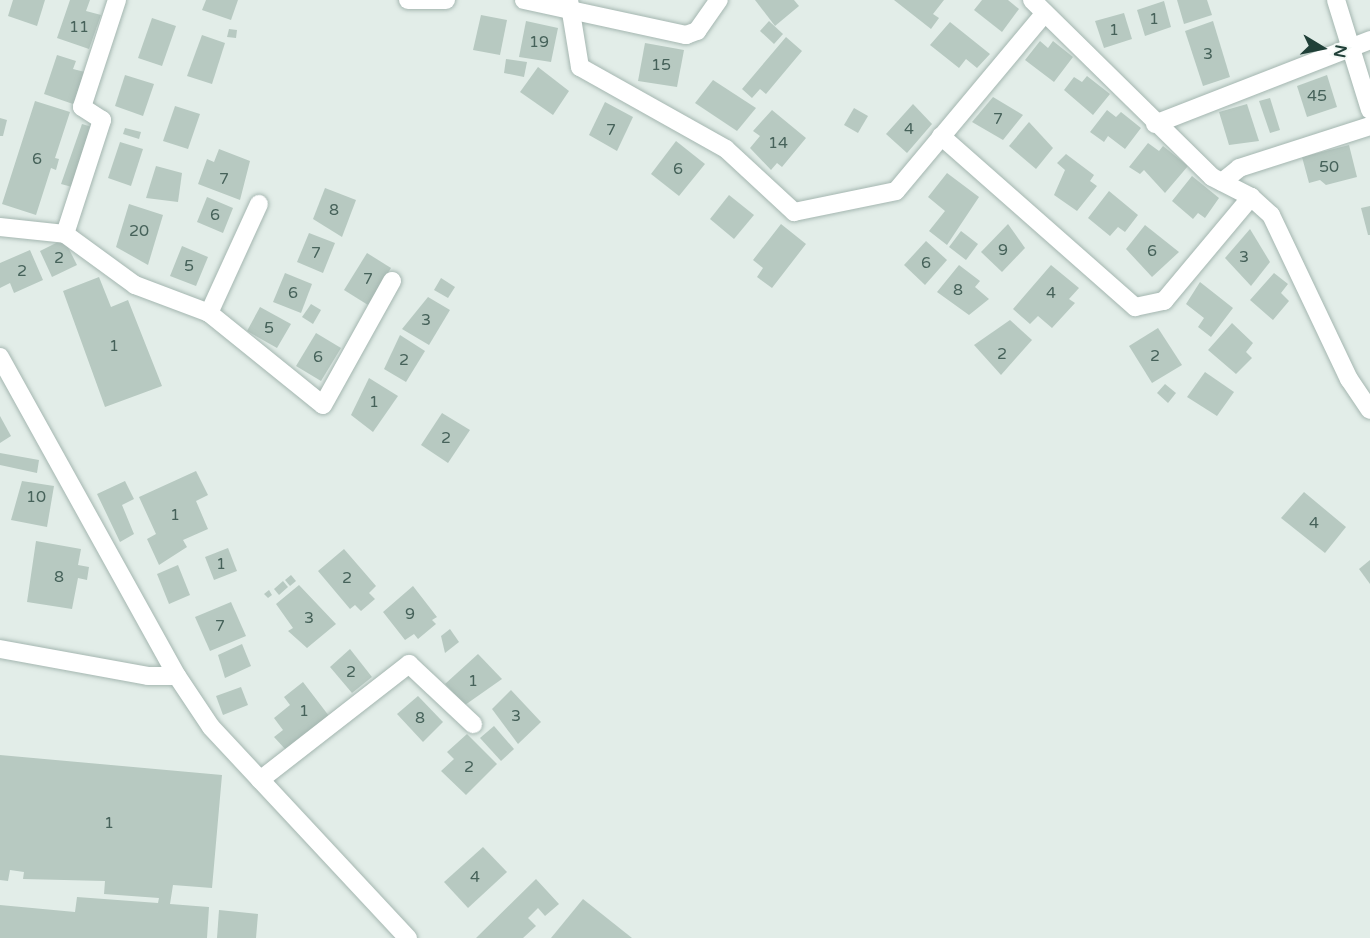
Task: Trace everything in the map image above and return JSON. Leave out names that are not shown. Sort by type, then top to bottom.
[{"type":"street","points":[[65,234],[102,120],[82,107],[117,0]]},
{"type":"street","points":[[408,0],[446,0]]},
{"type":"street","points":[[524,0],[571,6],[686,35],[697,31],[719,0]]},
{"type":"street","points":[[1336,0],[1370,110]]},
{"type":"street","points":[[571,6],[580,67],[726,149],[795,212],[896,191],[941,136],[1038,6],[1155,124],[1222,182],[1251,197],[1284,237],[1349,379],[1370,410]]},
{"type":"street","points":[[1155,124],[1370,40]]},
{"type":"street","points":[[1222,182],[1239,168],[1370,126]]},
{"type":"street","points":[[941,136],[1135,307],[1164,301],[1251,197]]},
{"type":"street","points":[[209,313],[259,204]]},
{"type":"street","points":[[0,227],[65,234],[135,285],[209,313],[323,405],[392,282]]},
{"type":"street","points":[[0,357],[5,379],[177,676],[211,727],[408,938]]},
{"type":"street","points":[[0,649],[147,675],[177,676]]},
{"type":"street","points":[[260,780],[409,664],[473,724]]},
{"type":"building","points":[[13,0],[45,0],[37,26],[8,16]]},
{"type":"building","points":[[70,0],[90,0],[86,11],[101,15],[89,49],[57,38]]},
{"type":"building","points":[[206,0],[238,0],[231,20],[202,10]]},
{"type":"building","points":[[755,0],[794,0],[799,6],[775,26]]},
{"type":"building","points":[[894,0],[944,0],[933,14],[939,18],[931,29]]},
{"type":"building","points":[[982,0],[1008,0],[1019,9],[1002,32],[974,10]]},
{"type":"building","points":[[1177,0],[1207,0],[1212,15],[1184,24]]},
{"type":"building","points":[[1164,1],[1171,27],[1145,36],[1137,10]]},
{"type":"building","points":[[1124,13],[1132,39],[1104,48],[1095,21]]},
{"type":"building","points":[[481,15],[507,20],[500,55],[473,50]]},
{"type":"building","points":[[152,18],[176,26],[162,66],[138,58]]},
{"type":"building","points":[[526,21],[558,28],[551,62],[519,57]]},
{"type":"building","points":[[769,21],[783,34],[774,44],[760,31]]},
{"type":"building","points":[[1213,21],[1230,77],[1203,86],[1185,31]]},
{"type":"building","points":[[950,22],[990,54],[977,68],[966,59],[959,68],[930,45]]},
{"type":"building","points":[[229,29],[237,30],[236,38],[227,37]]},
{"type":"building","points":[[202,35],[225,43],[212,84],[187,76]]},
{"type":"building","points":[[786,37],[802,51],[766,94],[760,89],[752,98],[742,89]]},
{"type":"building","points":[[1040,41],[1048,48],[1053,41],[1073,57],[1054,82],[1025,60]]},
{"type":"building","points":[[645,43],[684,50],[677,87],[638,81]]},
{"type":"building","points":[[57,55],[76,61],[73,69],[85,72],[73,104],[44,94]]},
{"type":"building","points":[[506,59],[527,62],[524,77],[504,73]]},
{"type":"building","points":[[538,67],[569,91],[553,115],[520,92]]},
{"type":"building","points":[[125,75],[154,84],[143,116],[115,106]]},
{"type":"building","points":[[1327,75],[1337,107],[1307,117],[1297,86]]},
{"type":"building","points":[[1087,76],[1110,94],[1093,115],[1064,90],[1074,77],[1082,82]]},
{"type":"building","points":[[713,80],[756,108],[737,131],[695,103]]},
{"type":"building","points":[[993,97],[1023,115],[1003,140],[972,122]]},
{"type":"building","points":[[1270,98],[1280,130],[1270,133],[1259,101]]},
{"type":"building","points":[[35,101],[70,112],[55,158],[59,159],[56,170],[51,168],[36,215],[2,204]]},
{"type":"building","points":[[605,102],[633,117],[617,151],[589,135]]},
{"type":"building","points":[[913,104],[932,124],[907,153],[886,134]]},
{"type":"building","points":[[1247,104],[1259,141],[1229,145],[1219,112]]},
{"type":"building","points":[[175,106],[200,114],[188,149],[163,141]]},
{"type":"building","points":[[854,108],[868,116],[858,133],[844,125]]},
{"type":"building","points":[[772,110],[806,138],[782,167],[777,163],[771,170],[750,148],[760,136],[753,131]]},
{"type":"building","points":[[1107,110],[1116,117],[1121,112],[1141,128],[1125,149],[1108,136],[1104,142],[1090,132]]},
{"type":"building","points":[[0,118],[7,120],[3,136],[0,136]]},
{"type":"building","points":[[1029,122],[1053,148],[1036,169],[1009,146]]},
{"type":"building","points":[[82,124],[92,127],[72,187],[61,184]]},
{"type":"building","points":[[125,128],[141,132],[139,139],[123,134]]},
{"type":"building","points":[[676,141],[705,164],[679,196],[651,174]]},
{"type":"building","points":[[120,142],[143,149],[131,186],[108,178]]},
{"type":"building","points":[[1148,143],[1159,151],[1163,146],[1188,166],[1165,193],[1144,170],[1140,174],[1129,167]]},
{"type":"building","points":[[1349,145],[1357,177],[1326,185],[1320,180],[1309,183],[1302,157]]},
{"type":"building","points":[[219,149],[250,161],[240,200],[198,184],[207,159],[214,162]]},
{"type":"building","points":[[1066,154],[1094,175],[1090,181],[1097,186],[1077,211],[1054,195],[1065,170],[1057,163]]},
{"type":"building","points":[[156,166],[182,173],[178,202],[146,198]]},
{"type":"building","points":[[947,173],[979,197],[947,245],[929,231],[945,211],[928,197]]},
{"type":"building","points":[[1192,176],[1219,198],[1205,218],[1198,213],[1193,219],[1172,201]]},
{"type":"building","points":[[325,188],[356,200],[342,237],[313,219]]},
{"type":"building","points":[[1109,191],[1138,215],[1125,232],[1118,227],[1110,236],[1088,218]]},
{"type":"building","points":[[729,195],[754,215],[734,239],[710,219]]},
{"type":"building","points":[[207,197],[233,208],[223,233],[197,222]]},
{"type":"building","points":[[129,204],[163,215],[148,265],[116,247]]},
{"type":"building","points":[[1370,206],[1370,235],[1368,235],[1361,208]]},
{"type":"building","points":[[781,224],[806,244],[772,288],[757,277],[763,268],[753,260]]},
{"type":"building","points":[[1008,224],[1025,248],[1002,272],[981,252]]},
{"type":"building","points":[[1145,225],[1179,252],[1152,277],[1126,249]]},
{"type":"building","points":[[1250,229],[1270,262],[1251,286],[1225,258]]},
{"type":"building","points":[[961,231],[978,244],[966,260],[949,247]]},
{"type":"building","points":[[309,233],[335,243],[323,273],[297,262]]},
{"type":"building","points":[[64,239],[77,265],[52,277],[40,251]]},
{"type":"building","points":[[926,241],[947,260],[925,285],[904,265]]},
{"type":"building","points":[[182,246],[208,257],[196,286],[170,276]]},
{"type":"building","points":[[30,250],[43,280],[14,293],[10,283],[0,288],[0,263]]},
{"type":"building","points":[[367,253],[391,268],[368,305],[344,290]]},
{"type":"building","points":[[959,265],[980,281],[975,287],[989,299],[969,315],[937,292]]},
{"type":"building","points":[[1051,265],[1079,288],[1069,299],[1075,303],[1052,328],[1038,316],[1030,324],[1013,309]]},
{"type":"building","points":[[285,273],[312,284],[301,313],[273,302]]},
{"type":"building","points":[[1274,273],[1288,284],[1281,293],[1289,301],[1273,320],[1250,300]]},
{"type":"building","points":[[99,277],[111,307],[128,300],[162,386],[105,407],[63,291]]},
{"type":"building","points":[[441,278],[455,287],[448,298],[434,290]]},
{"type":"building","points":[[1200,282],[1233,308],[1211,337],[1198,327],[1204,318],[1186,304]]},
{"type":"building","points":[[428,297],[450,310],[429,345],[402,329]]},
{"type":"building","points":[[311,304],[321,310],[313,324],[302,317]]},
{"type":"building","points":[[260,307],[291,324],[277,348],[247,331]]},
{"type":"building","points":[[1010,320],[1032,340],[1001,375],[974,345]]},
{"type":"building","points":[[1232,323],[1253,343],[1246,352],[1252,358],[1236,374],[1208,350]]},
{"type":"building","points":[[1158,328],[1182,365],[1152,383],[1129,346]]},
{"type":"building","points":[[316,333],[341,348],[321,381],[296,366]]},
{"type":"building","points":[[400,335],[425,351],[406,382],[384,369]]},
{"type":"building","points":[[1205,372],[1234,392],[1217,416],[1187,397]]},
{"type":"building","points":[[369,378],[398,396],[373,432],[351,415]]},
{"type":"building","points":[[1165,384],[1176,393],[1168,403],[1157,393]]},
{"type":"building","points":[[442,413],[470,430],[448,463],[421,445]]},
{"type":"building","points":[[0,416],[11,436],[0,443]]},
{"type":"building","points":[[0,453],[39,460],[37,473],[0,465]]},
{"type":"building","points":[[196,471],[208,495],[196,501],[208,529],[183,540],[187,547],[159,565],[147,539],[156,534],[139,497]]},
{"type":"building","points":[[22,481],[54,486],[47,527],[11,520]]},
{"type":"building","points":[[125,481],[134,499],[122,505],[134,534],[120,542],[97,494]]},
{"type":"building","points":[[1304,492],[1346,527],[1325,553],[1281,518]]},
{"type":"building","points":[[36,541],[81,549],[78,565],[89,567],[87,580],[78,578],[72,609],[27,602]]},
{"type":"building","points":[[228,548],[237,571],[214,580],[205,557]]},
{"type":"building","points":[[344,549],[376,586],[369,593],[375,599],[361,611],[355,605],[350,609],[318,571]]},
{"type":"building","points":[[1370,560],[1370,584],[1359,569]]},
{"type":"building","points":[[178,565],[190,595],[169,604],[157,574]]},
{"type":"building","points":[[291,575],[296,581],[290,586],[285,580]]},
{"type":"building","points":[[283,581],[288,587],[279,595],[274,589]]},
{"type":"building","points":[[299,585],[336,624],[307,648],[288,631],[293,628],[276,604]]},
{"type":"building","points":[[413,586],[437,617],[432,620],[436,624],[418,639],[414,634],[405,640],[383,612]]},
{"type":"building","points":[[269,590],[272,595],[268,598],[264,594]]},
{"type":"building","points":[[231,602],[246,636],[210,651],[195,617]]},
{"type":"building","points":[[450,629],[459,642],[445,653],[441,636]]},
{"type":"building","points":[[242,644],[251,666],[225,678],[218,655]]},
{"type":"building","points":[[350,649],[372,677],[352,693],[330,667]]},
{"type":"building","points":[[478,654],[502,679],[465,705],[445,684]]},
{"type":"building","points":[[303,682],[329,716],[286,750],[274,737],[283,730],[274,718],[290,705],[284,697]]},
{"type":"building","points":[[241,687],[248,705],[223,715],[216,696]]},
{"type":"building","points":[[511,690],[541,722],[518,744],[492,709]]},
{"type":"building","points":[[418,696],[443,722],[423,742],[397,714]]},
{"type":"building","points":[[494,726],[514,749],[501,761],[480,738]]},
{"type":"building","points":[[467,734],[497,764],[466,795],[441,771],[454,759],[447,752]]},
{"type":"building","points":[[0,755],[222,775],[212,888],[173,885],[170,904],[209,907],[207,938],[0,938],[0,905],[75,912],[77,897],[158,903],[159,898],[104,894],[105,881],[23,879],[24,872],[10,870],[8,881],[0,880]]},
{"type":"building","points":[[483,847],[507,872],[468,908],[444,882]]},
{"type":"building","points":[[536,879],[559,904],[545,916],[538,908],[528,918],[536,926],[523,938],[476,938]]},
{"type":"building","points":[[583,899],[632,938],[551,938]]},
{"type":"building","points":[[219,910],[258,914],[256,938],[217,938]]}]
